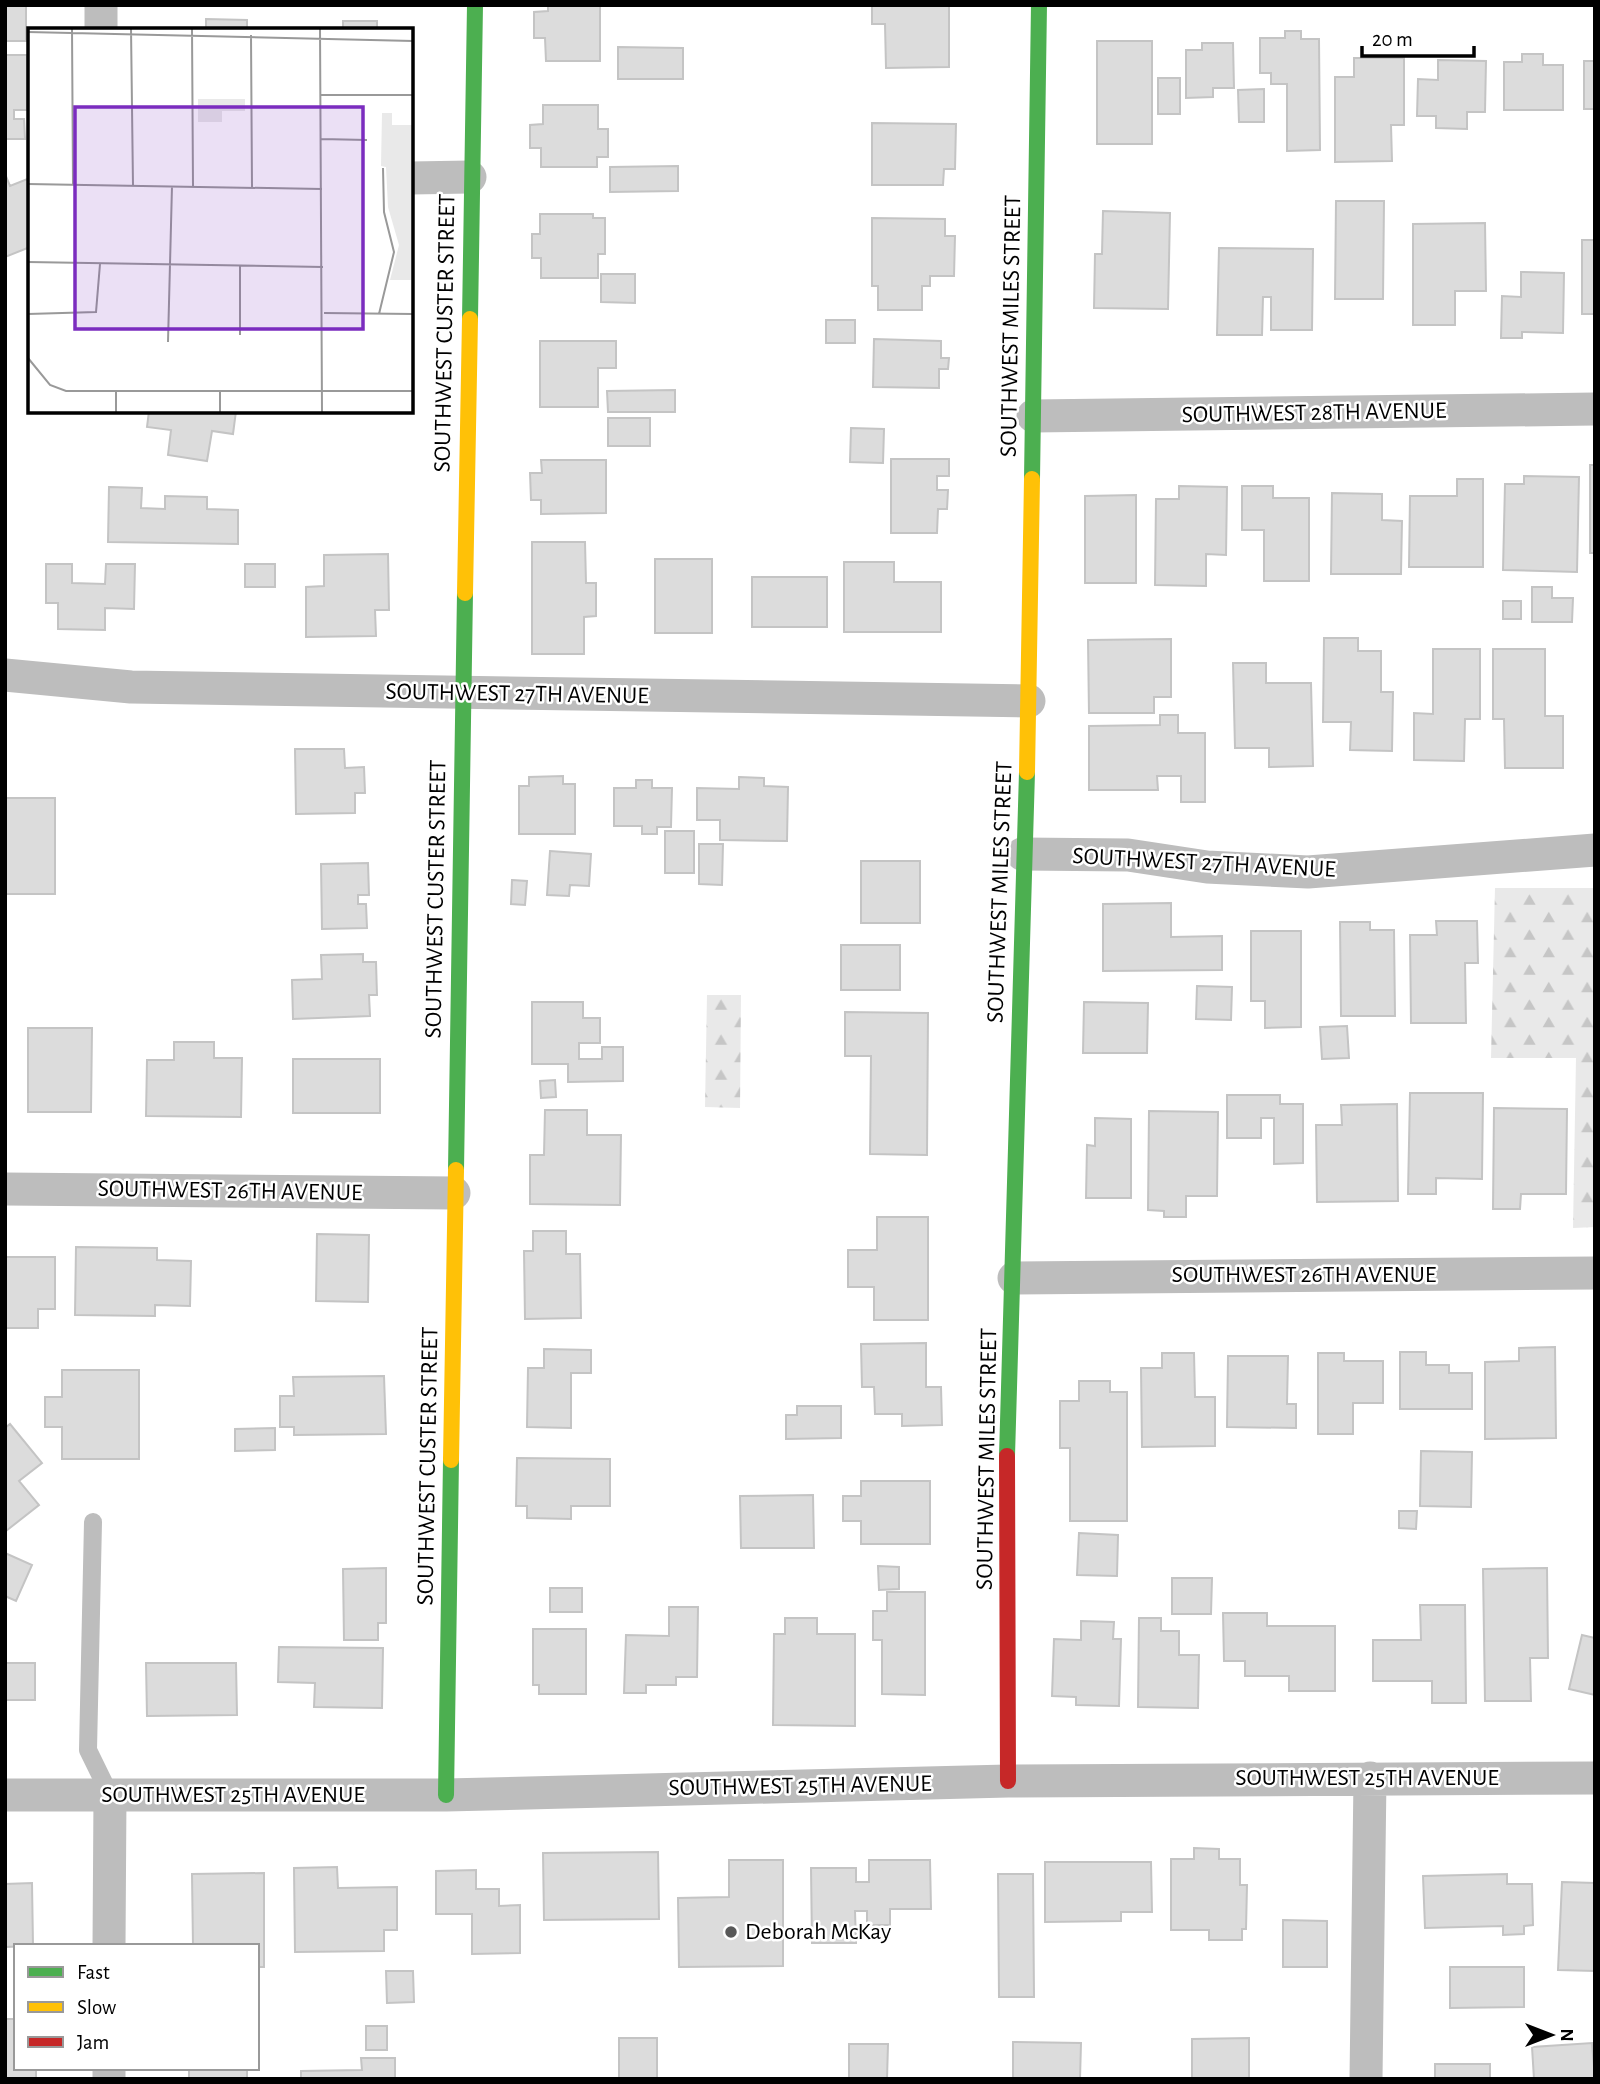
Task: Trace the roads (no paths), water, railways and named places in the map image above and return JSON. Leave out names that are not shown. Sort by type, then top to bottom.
[{"type":"street","points":[[101,5],[101,28]]},
{"type":"street","name":"SOUTHWEST CUSTER STREET","points":[[446,1794],[470,177],[475,5]]},
{"type":"street","name":"SOUTHWEST MILES STREET","points":[[1008,1781],[1007,1456],[1028,701],[1039,5]]},
{"type":"street","points":[[413,178],[470,177]]},
{"type":"street","name":"SOUTHWEST 28TH AVENUE","points":[[1033,416],[1595,409]]},
{"type":"street","name":"SOUTHWEST 27TH AVENUE","points":[[5,675],[131,687],[1028,701]]},
{"type":"street","name":"SOUTHWEST 27TH AVENUE","points":[[1022,854],[1128,855],[1207,867],[1318,872],[1595,850]]},
{"type":"street","name":"SOUTHWEST 26TH AVENUE","points":[[5,1189],[454,1193]]},
{"type":"street","name":"SOUTHWEST 26TH AVENUE","points":[[1014,1278],[1595,1273]]},
{"type":"street","points":[[1366,2079],[1370,1777]]},
{"type":"street","name":"SOUTHWEST 25TH AVENUE","points":[[5,1795],[446,1794],[1008,1781],[1595,1777]]},
{"type":"street","points":[[109,1944],[110,1795]]},
{"type":"lane","points":[[93,1522],[88,1750],[110,1795]]},
{"type":"place","name":"Deborah McKay","points":[[731,1932]]}]
